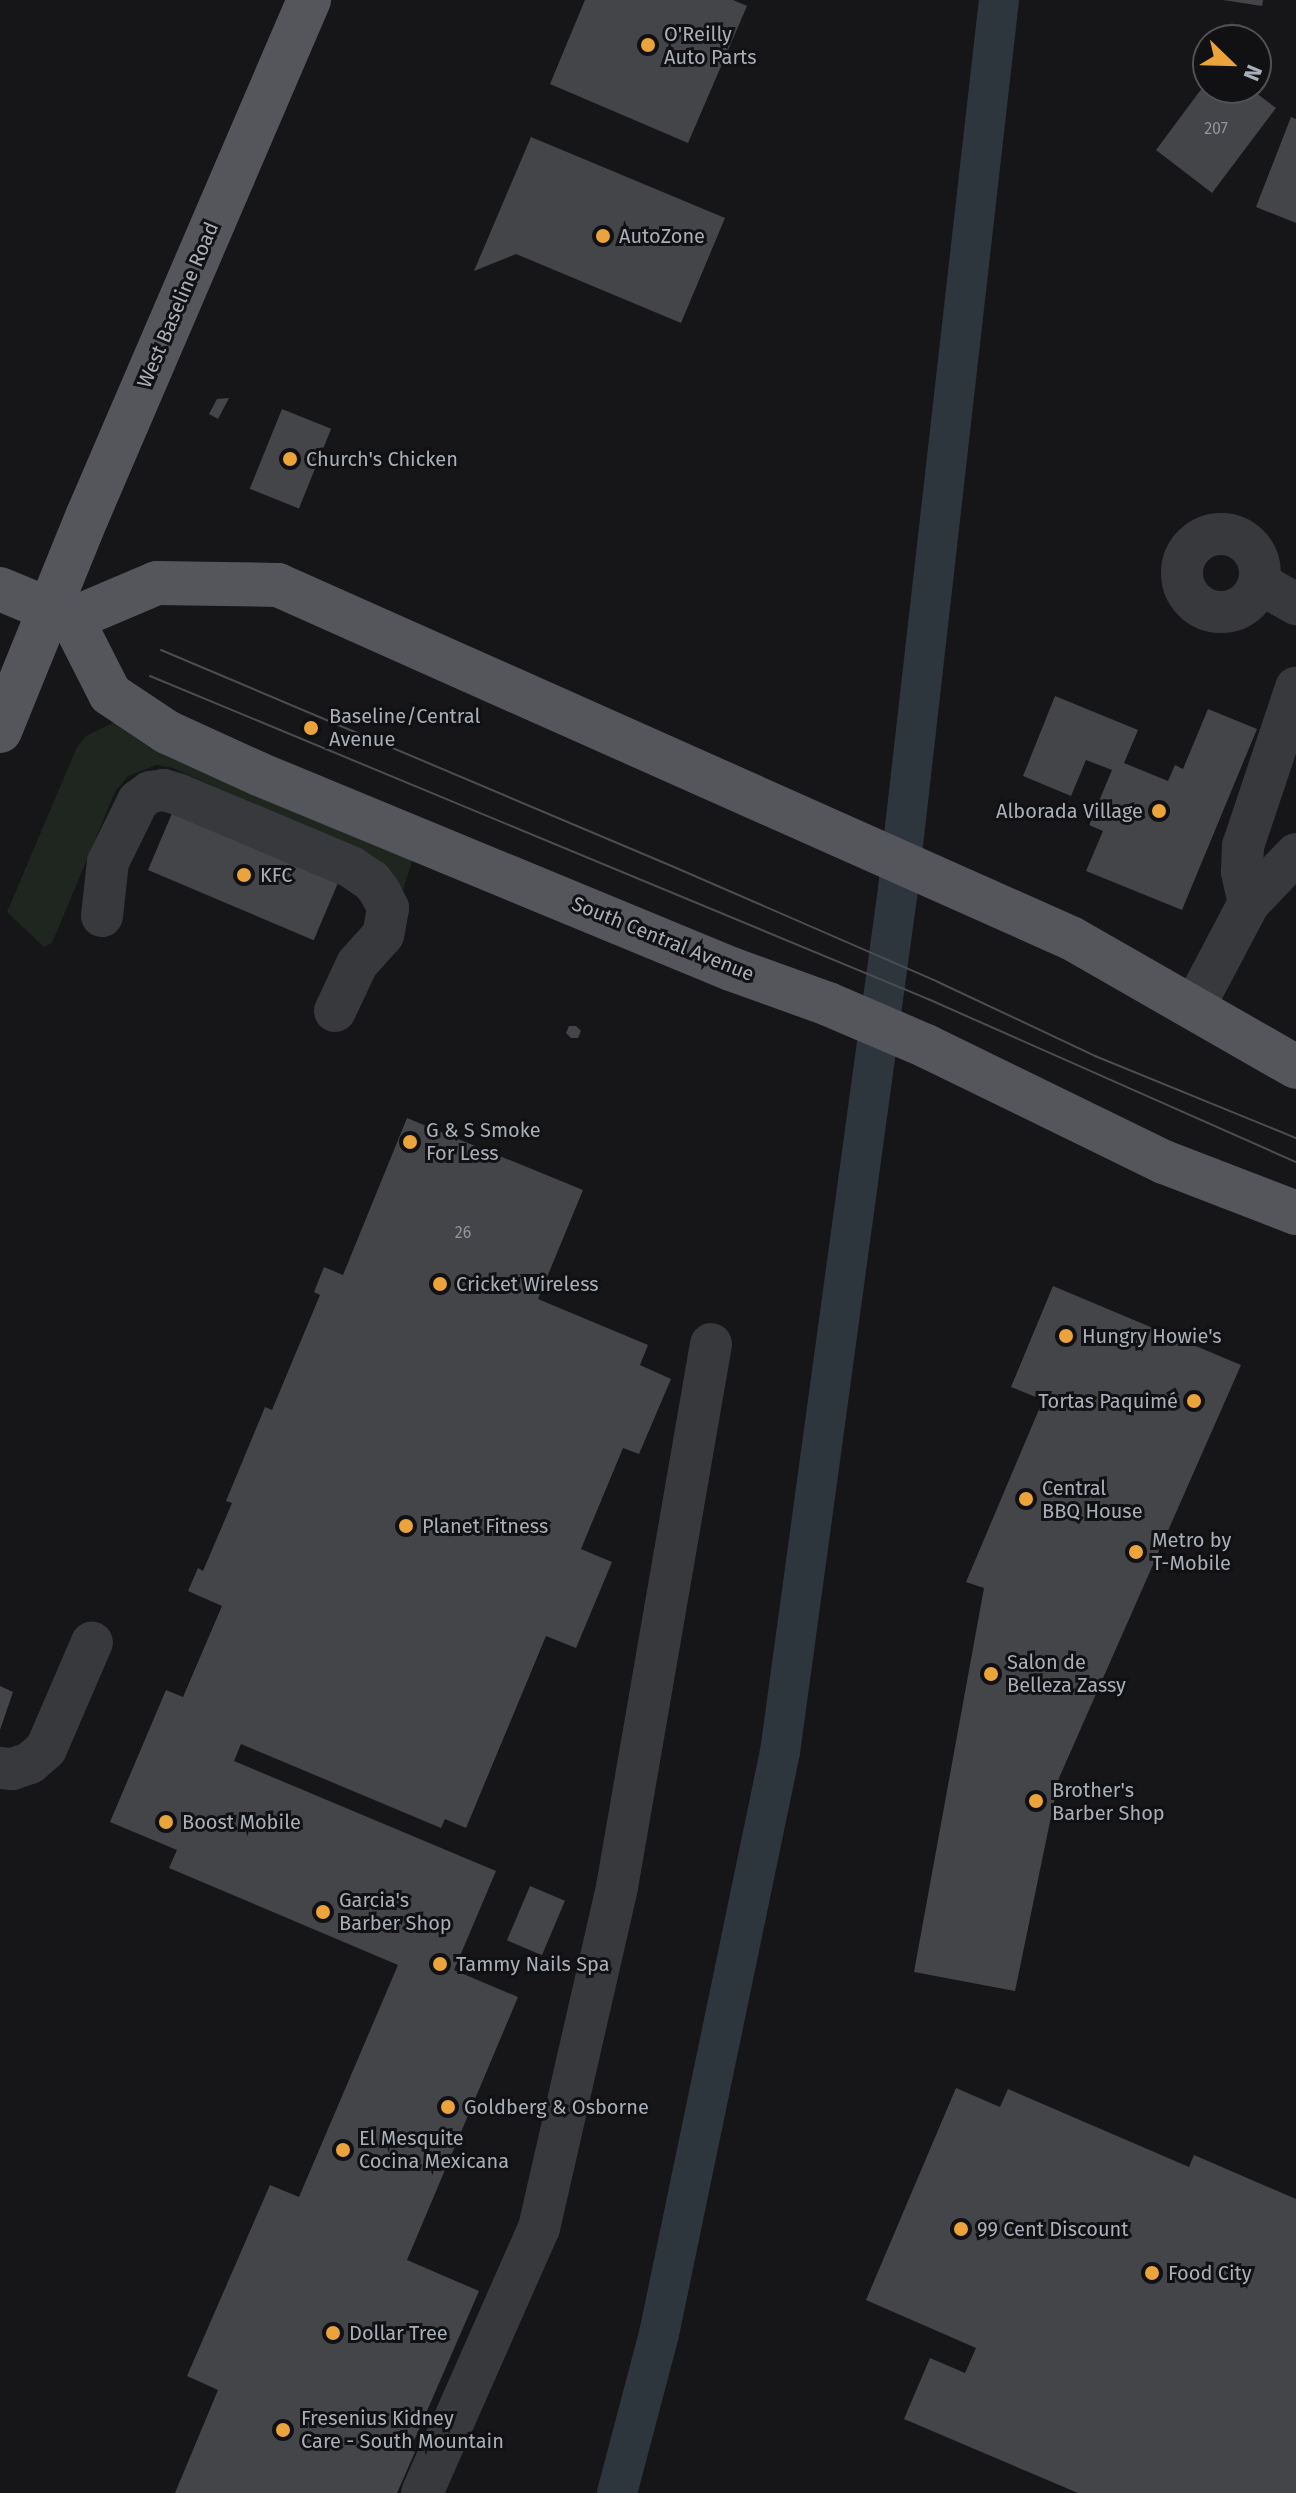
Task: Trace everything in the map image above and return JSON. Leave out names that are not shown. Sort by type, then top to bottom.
[{"type":"main road","name":"West Baseline Road","points":[[0,731],[60,615],[309,0]]},
{"type":"main road","points":[[0,589],[60,615],[157,583],[278,585],[1071,938],[1296,1067]]},
{"type":"main road","name":"South Central Avenue","points":[[60,615],[110,694],[167,732],[259,774],[731,969],[828,1004],[926,1046],[1164,1162],[1296,1213]]},
{"type":"lane","points":[[1259,583],[1296,604]]},
{"type":"lane","points":[[1249,903],[1242,872],[1243,846],[1296,688]]},
{"type":"lane","points":[[102,916],[108,862],[138,801],[150,792],[164,790],[180,795],[351,867],[372,881],[380,892],[388,908],[383,935],[357,964],[335,1011]]},
{"type":"lane","points":[[1193,1009],[1249,903],[1296,854]]},
{"type":"lane","points":[[422,2493],[539,2228],[617,1887],[711,1344]]},
{"type":"lane","points":[[0,1768],[12,1769],[30,1763],[46,1749],[92,1642]]},
{"type":"shaded area","points":[[123,718],[418,842],[402,893],[388,869],[375,858],[173,768],[156,765],[128,776],[115,792],[52,943],[44,947],[7,912],[77,747],[86,736]]},
{"type":"building","name":"O'Reilly Auto Parts","points":[[585,0],[733,0],[747,6],[688,143],[550,84]]},
{"type":"building","points":[[1223,0],[1263,0],[1262,6]]},
{"type":"building","points":[[1192,102],[1192,104],[1271,104],[1276,108],[1212,193],[1156,150]]},
{"type":"building","points":[[1291,117],[1296,119],[1296,223],[1256,207]]},
{"type":"building","name":"AutoZone","points":[[531,137],[725,218],[681,323],[516,254],[474,271]]},
{"type":"building","points":[[229,398],[218,419],[209,414],[217,399]]},
{"type":"building","name":"Church's Chicken","points":[[282,409],[331,429],[299,509],[250,489]]},
{"type":"building","name":"Alborada Village","points":[[1055,696],[1138,730],[1124,763],[1168,781],[1175,765],[1183,769],[1208,709],[1257,729],[1182,910],[1086,871],[1103,831],[1089,825],[1112,770],[1086,760],[1071,796],[1023,776]]},
{"type":"building","name":"KFC","points":[[173,811],[339,881],[314,940],[148,870]]},
{"type":"building","points":[[569,1026],[576,1026],[581,1031],[578,1038],[571,1038],[566,1033]]},
{"type":"building","points":[[407,1118],[583,1190],[538,1299],[648,1345],[640,1365],[671,1379],[639,1454],[623,1448],[581,1549],[612,1562],[576,1648],[546,1636],[466,1828],[445,1819],[441,1828],[241,1744],[234,1761],[496,1871],[454,1970],[518,1997],[407,2260],[479,2291],[410,2450],[415,2452],[397,2493],[175,2493],[218,2390],[187,2376],[270,2185],[299,2197],[398,1965],[169,1868],[177,1850],[110,1822],[166,1690],[183,1697],[222,1606],[188,1591],[198,1568],[203,1571],[232,1503],[226,1501],[265,1407],[272,1410],[320,1295],[314,1292],[324,1267],[343,1275]]},
{"type":"building","points":[[1053,1286],[1241,1365],[1059,1778],[1015,1991],[914,1972],[984,1588],[966,1582],[1043,1400],[1011,1387]]},
{"type":"building","points":[[0,1686],[13,1692],[0,1730]]},
{"type":"building","points":[[530,1886],[565,1901],[542,1955],[507,1940]]},
{"type":"building","name":"Food City","points":[[956,2088],[1000,2107],[1008,2089],[1189,2167],[1194,2155],[1296,2199],[1296,2493],[1078,2493],[904,2419],[930,2358],[965,2373],[976,2348],[866,2300]]},
{"type":"waterway","points":[[617,2493],[659,2334],[780,1752],[898,889],[999,0]]},
{"type":"tram line","points":[[161,650],[674,867],[938,982],[1095,1056],[1296,1138]]},
{"type":"tram line","points":[[150,676],[928,999],[1296,1162]]},
{"type":"place","name":"O'Reilly Auto Parts","points":[[648,45]]},
{"type":"place","name":"AutoZone","points":[[603,236]]},
{"type":"place","name":"Church's Chicken","points":[[290,459]]},
{"type":"place","name":"Baseline/Central Avenue","points":[[311,728]]},
{"type":"place","name":"Alborada Village","points":[[1159,811]]},
{"type":"place","name":"KFC","points":[[244,875]]},
{"type":"place","name":"G & S Smoke For Less","points":[[410,1142]]},
{"type":"place","name":"Cricket Wireless","points":[[440,1284]]},
{"type":"place","name":"Hungry Howie's","points":[[1066,1336]]},
{"type":"place","name":"Tortas Paquimé","points":[[1194,1401]]},
{"type":"place","name":"Central BBQ House","points":[[1026,1499]]},
{"type":"place","name":"Planet Fitness","points":[[406,1526]]},
{"type":"place","name":"Metro by T-Mobile","points":[[1136,1552]]},
{"type":"place","name":"Salon de Belleza Zassy","points":[[991,1674]]},
{"type":"place","name":"Brother's Barber Shop","points":[[1036,1801]]},
{"type":"place","name":"Boost Mobile","points":[[166,1822]]},
{"type":"place","name":"Garcia's Barber Shop","points":[[323,1912]]},
{"type":"place","name":"Tammy Nails Spa","points":[[440,1964]]},
{"type":"place","name":"Goldberg & Osborne","points":[[448,2107]]},
{"type":"place","name":"El Mesquite Cocina Mexicana","points":[[343,2150]]},
{"type":"place","name":"99 Cent Discount","points":[[961,2229]]},
{"type":"place","name":"Food City","points":[[1152,2273]]},
{"type":"place","name":"Dollar Tree","points":[[333,2333]]},
{"type":"place","name":"Fresenius Kidney Care - South Mountain","points":[[283,2430]]}]
